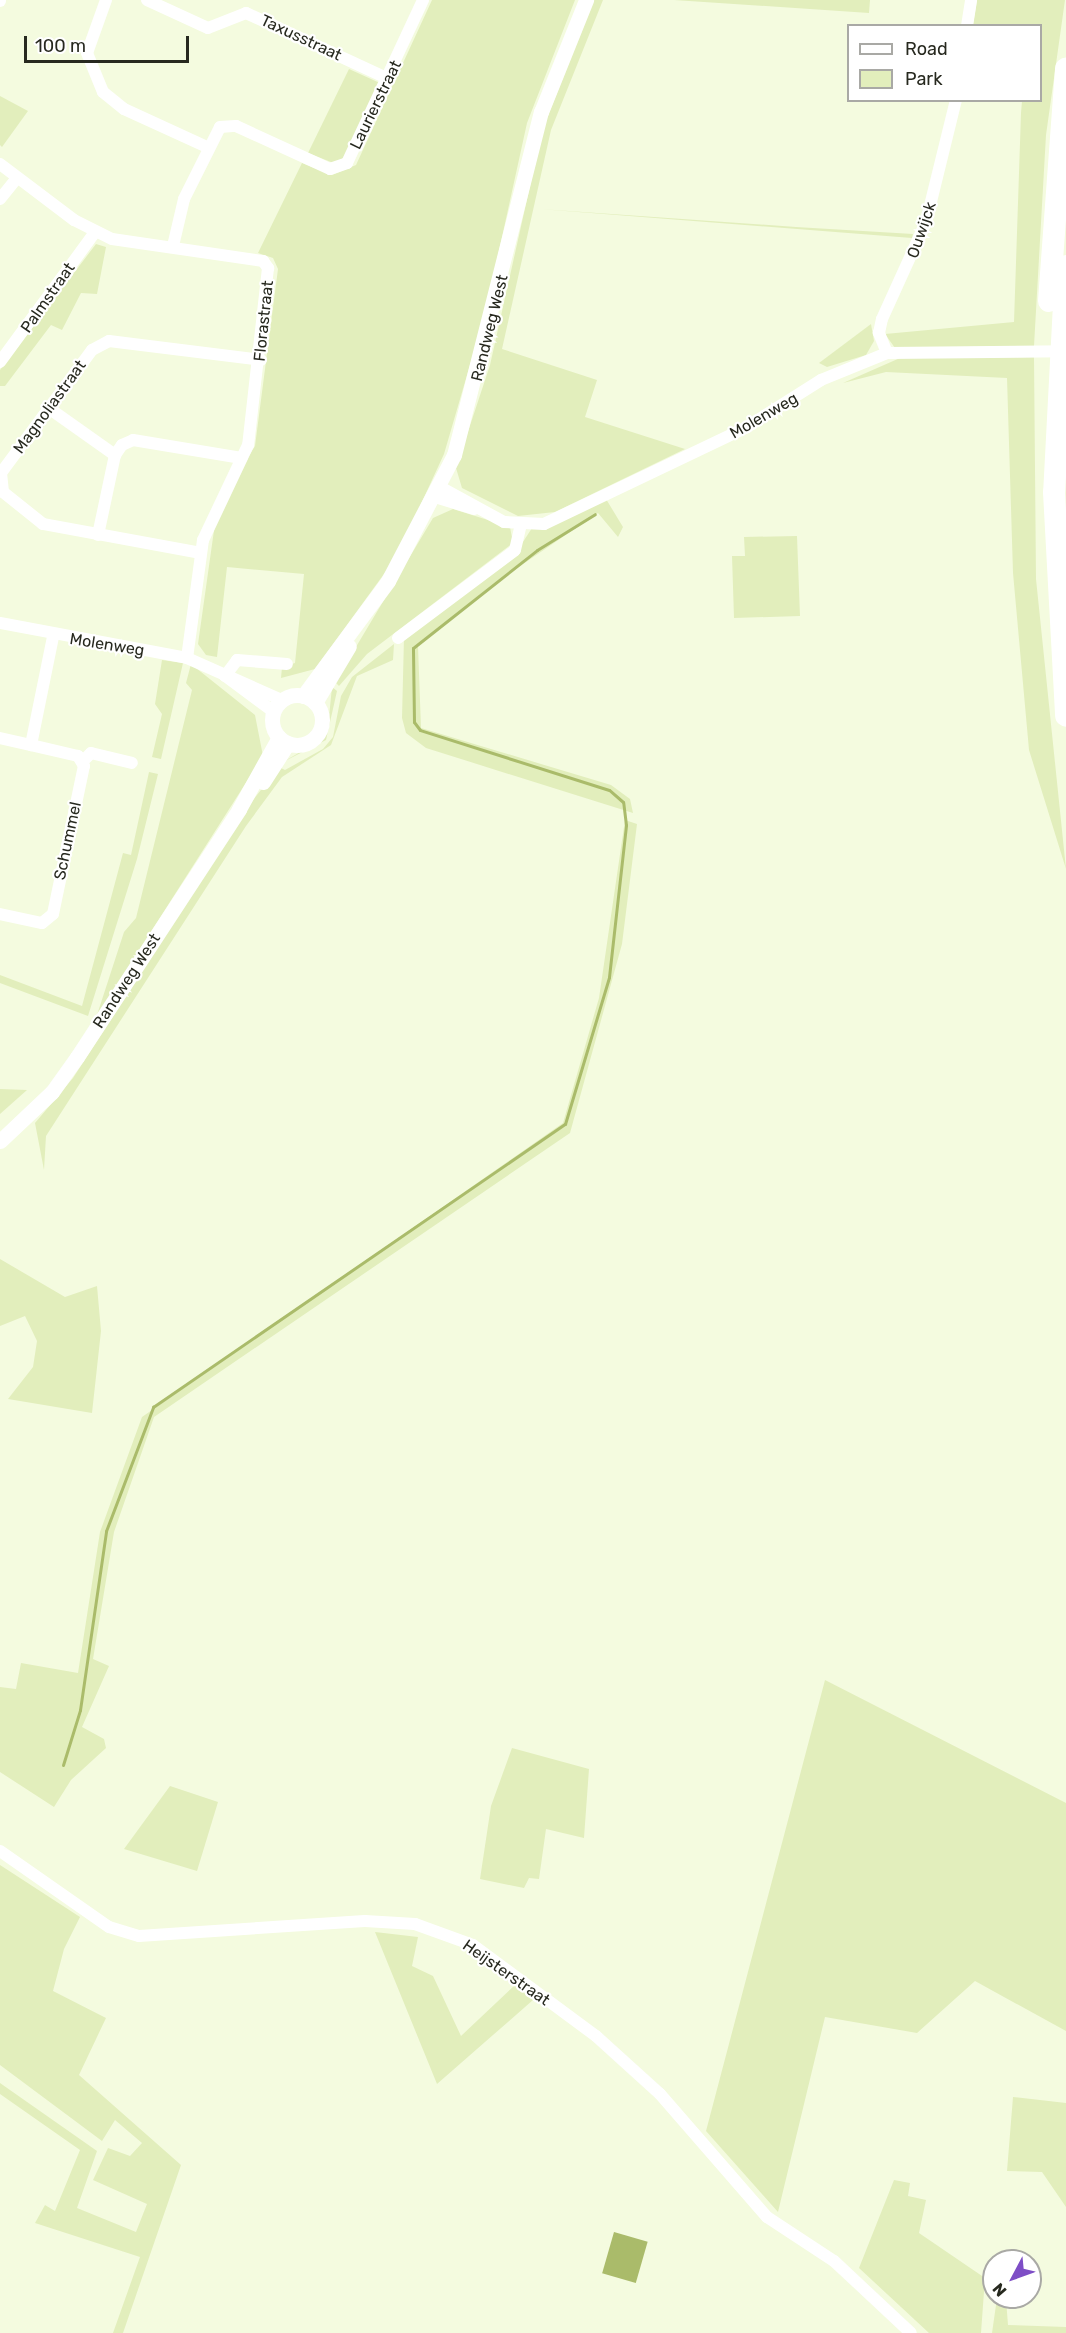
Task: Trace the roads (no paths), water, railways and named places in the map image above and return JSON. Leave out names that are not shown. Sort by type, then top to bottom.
[{"type":"highway","points":[[1066,69],[1055,310],[1056,598],[1066,716]]},
{"type":"highway","points":[[1055,310],[1066,266]]},
{"type":"street","points":[[106,0],[87,53],[103,92],[124,109],[207,147]]},
{"type":"street","name":"Taxusstraat","points":[[147,0],[208,28],[246,13],[389,80]]},
{"type":"street","name":"Laurierstraat","points":[[173,246],[184,199],[207,147],[220,127],[236,126],[337,169],[358,146],[423,0]]},
{"type":"street","name":"Randweg West","points":[[309,699],[351,637],[438,492],[468,416],[541,112],[586,0]]},
{"type":"street","points":[[967,24],[970,0]]},
{"type":"street","name":"Ouwijck","points":[[887,353],[879,333],[882,320],[926,222],[956,102]]},
{"type":"street","name":"Florastraat","points":[[0,164],[95,232],[263,261],[270,276],[261,360],[243,458],[217,503],[201,553],[188,658]]},
{"type":"street","points":[[0,199],[17,178]]},
{"type":"street","name":"Palmstraat","points":[[0,362],[95,232]]},
{"type":"street","name":"Magnoliastraat","points":[[201,553],[43,524],[3,492],[1,473],[92,350],[109,341],[261,360]]},
{"type":"street","name":"Molenweg","points":[[438,492],[474,509],[521,524],[544,524],[747,428],[821,380],[887,353],[1066,351]]},
{"type":"street","points":[[50,409],[114,455]]},
{"type":"street","points":[[98,535],[114,455],[132,441],[243,458]]},
{"type":"street","points":[[398,638],[515,550],[521,524]]},
{"type":"street","name":"Molenweg","points":[[0,623],[53,637],[188,658],[214,667],[278,706]]},
{"type":"street","points":[[31,745],[53,637]]},
{"type":"street","points":[[226,674],[237,660],[287,664]]},
{"type":"street","points":[[309,699],[322,718],[318,734],[305,744],[284,740],[278,706],[309,699]]},
{"type":"street","points":[[0,738],[84,760],[91,753],[132,763]]},
{"type":"street","name":"Randweg West","points":[[0,1141],[58,1084],[284,740]]},
{"type":"street","name":"Schummel","points":[[0,914],[48,921],[84,760]]},
{"type":"street","name":"Heijsterstraat","points":[[0,1851],[109,1927],[138,1936],[365,1921],[415,1924],[473,1945],[596,2036],[660,2094],[767,2217],[834,2261],[911,2333]]},
{"type":"waterway","points":[[63,1765],[80,1710],[106,1531],[153,1407],[565,1124],[609,977],[626,825],[623,802],[609,790],[420,730],[414,722],[413,648],[537,550],[595,514]]}]
